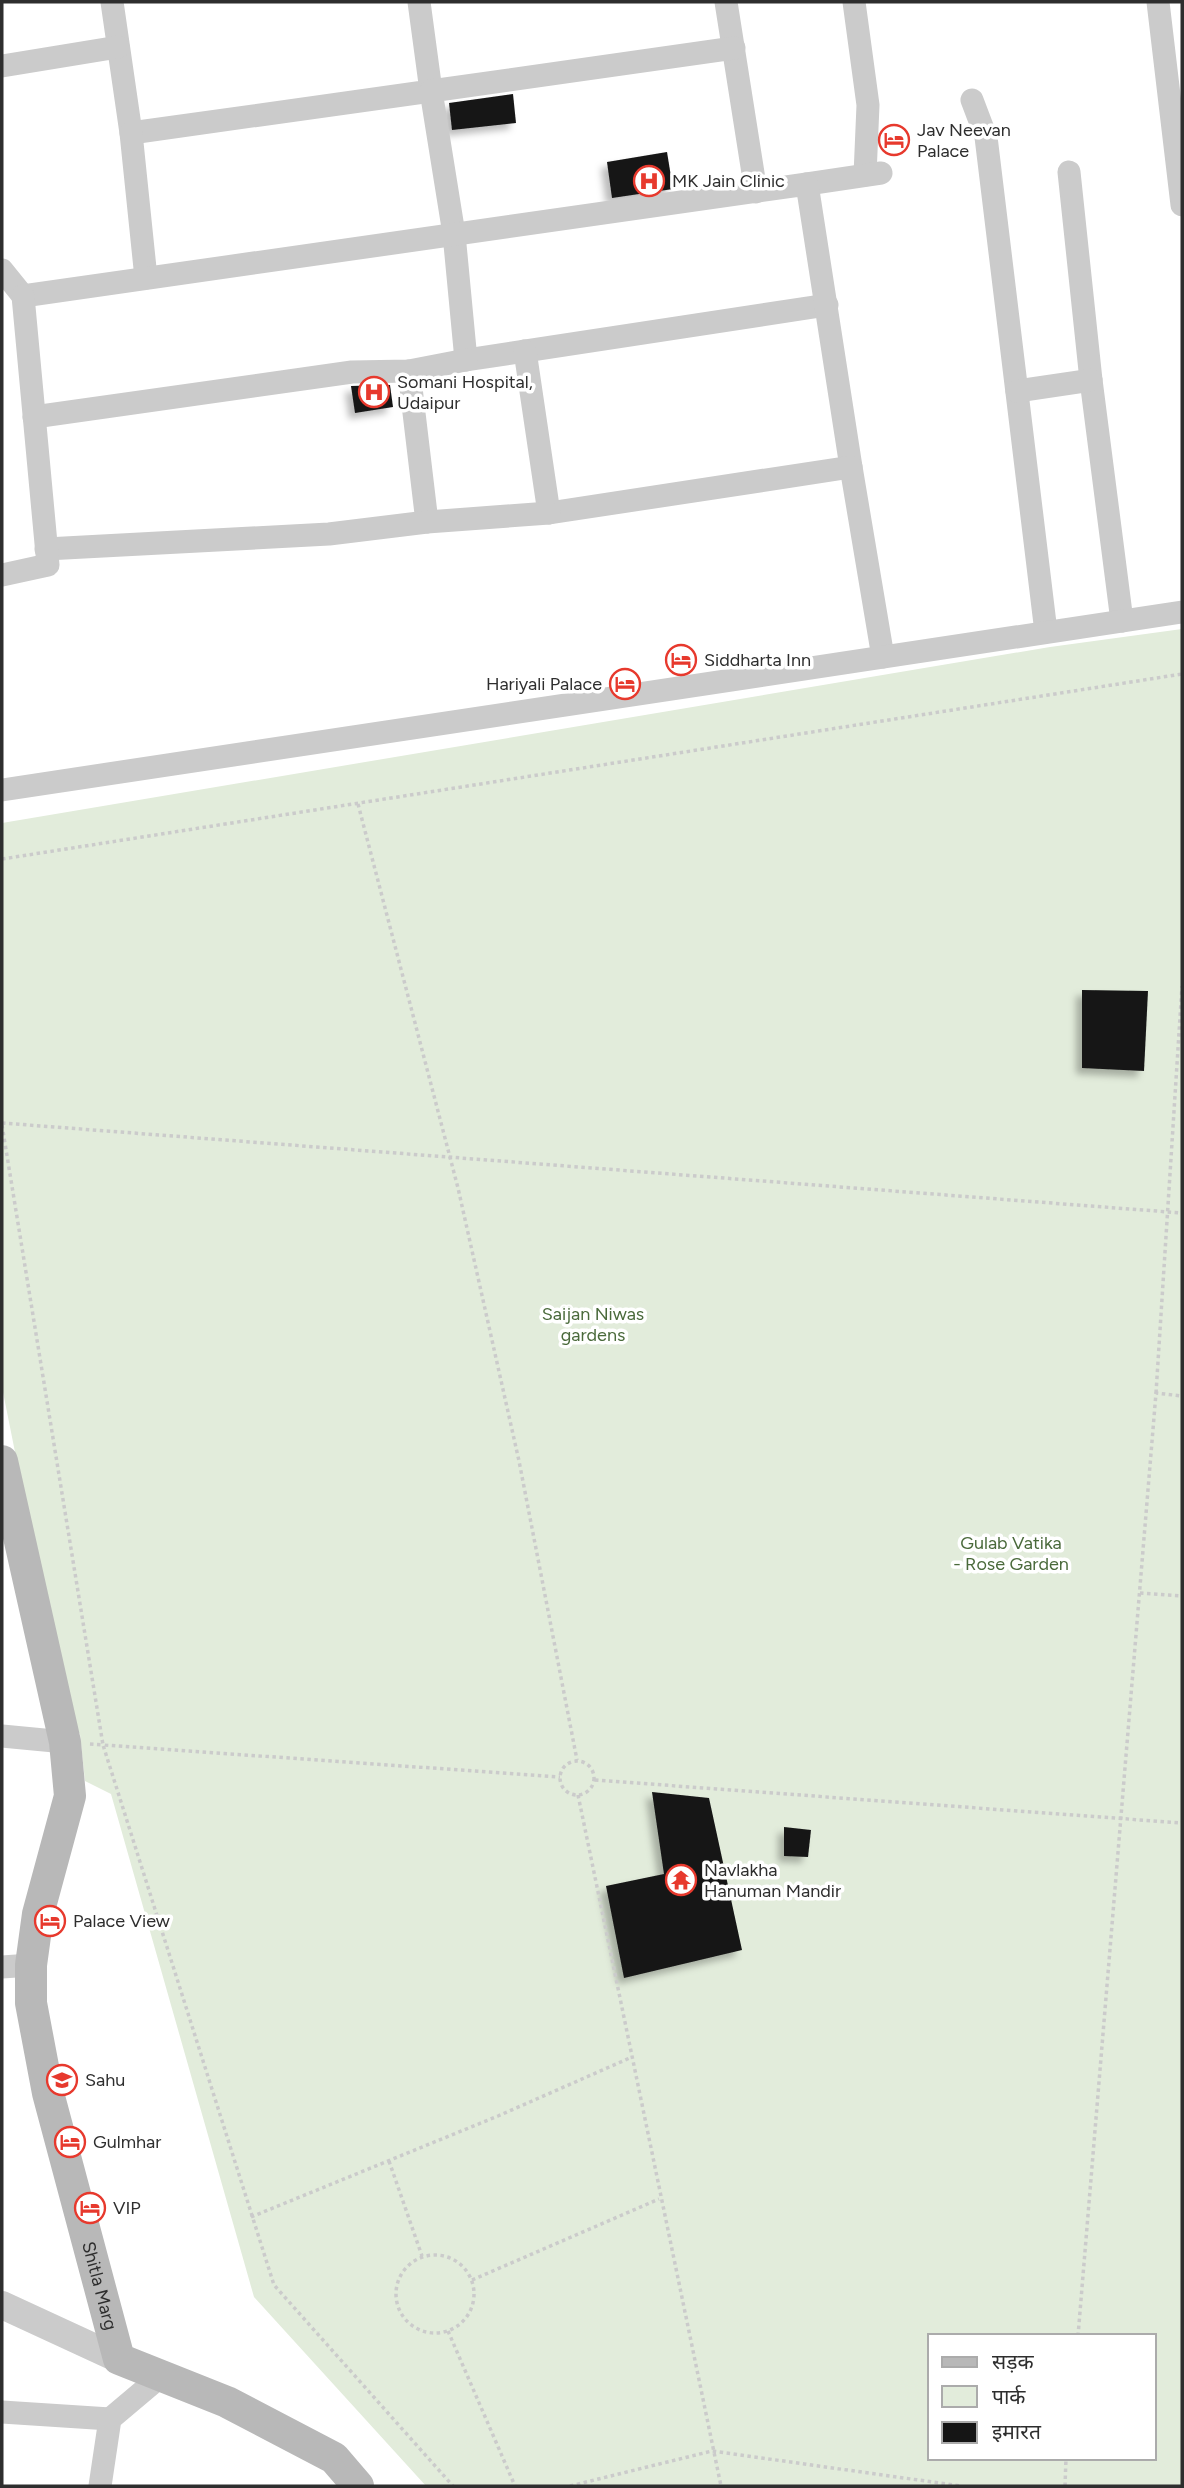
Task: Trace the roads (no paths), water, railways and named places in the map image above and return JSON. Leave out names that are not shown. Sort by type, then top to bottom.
[{"type":"main road","name":"Shitla Marg","points":[[2,1461],[65,1742],[70,1796],[38,1914],[16,1966],[31,2003],[48,2093],[120,2359]]},
{"type":"main road","points":[[120,2359],[227,2402],[334,2458],[358,2486]]},
{"type":"street","points":[[112,2],[131,133],[146,278]]},
{"type":"street","points":[[419,2],[454,234],[466,360]]},
{"type":"street","points":[[726,2],[756,192]]},
{"type":"street","points":[[23,296],[873,174],[868,105],[853,2]]},
{"type":"street","points":[[1158,2],[1182,205]]},
{"type":"street","points":[[2,66],[118,47]]},
{"type":"street","points":[[131,133],[734,48]]},
{"type":"street","points":[[972,100],[986,137],[1046,632]]},
{"type":"street","points":[[1069,172],[1091,380],[1122,621]]},
{"type":"street","points":[[807,184],[883,657]]},
{"type":"street","points":[[2,270],[23,296],[48,565],[2,575]]},
{"type":"street","points":[[34,417],[352,372],[409,370],[827,305]]},
{"type":"street","points":[[525,351],[549,513]]},
{"type":"street","points":[[409,370],[427,522]]},
{"type":"street","points":[[1017,391],[1091,380]]},
{"type":"street","points":[[46,550],[329,534],[427,522],[549,513],[851,467]]},
{"type":"street","points":[[2,790],[1182,612]]},
{"type":"street","points":[[2,1736],[65,1742]]},
{"type":"street","points":[[2,2305],[120,2359]]},
{"type":"street","points":[[100,2486],[110,2419],[162,2376]]},
{"type":"street","points":[[2,2412],[110,2419]]},
{"type":"place","name":"Jav Neevan Palace","points":[[894,140]]},
{"type":"place","name":"MK Jain Clinic","points":[[649,181]]},
{"type":"place","name":"Somani Hospital, Udaipur","points":[[374,392]]},
{"type":"place","name":"Siddharta Inn","points":[[681,660]]},
{"type":"place","name":"Hariyali Palace","points":[[625,684]]},
{"type":"place","name":"Navlakha Hanuman Mandir","points":[[681,1880]]},
{"type":"place","name":"Palace View","points":[[50,1921]]},
{"type":"place","name":"Sahu","points":[[62,2080]]},
{"type":"place","name":"Gulmhar","points":[[70,2142]]},
{"type":"place","name":"VIP","points":[[90,2208]]},
{"type":"park label","name":"Saijan Niwas gardens","points":[[593,1324]]},
{"type":"park label","name":"Gulab Vatika - Rose Garden","points":[[1011,1553]]}]
